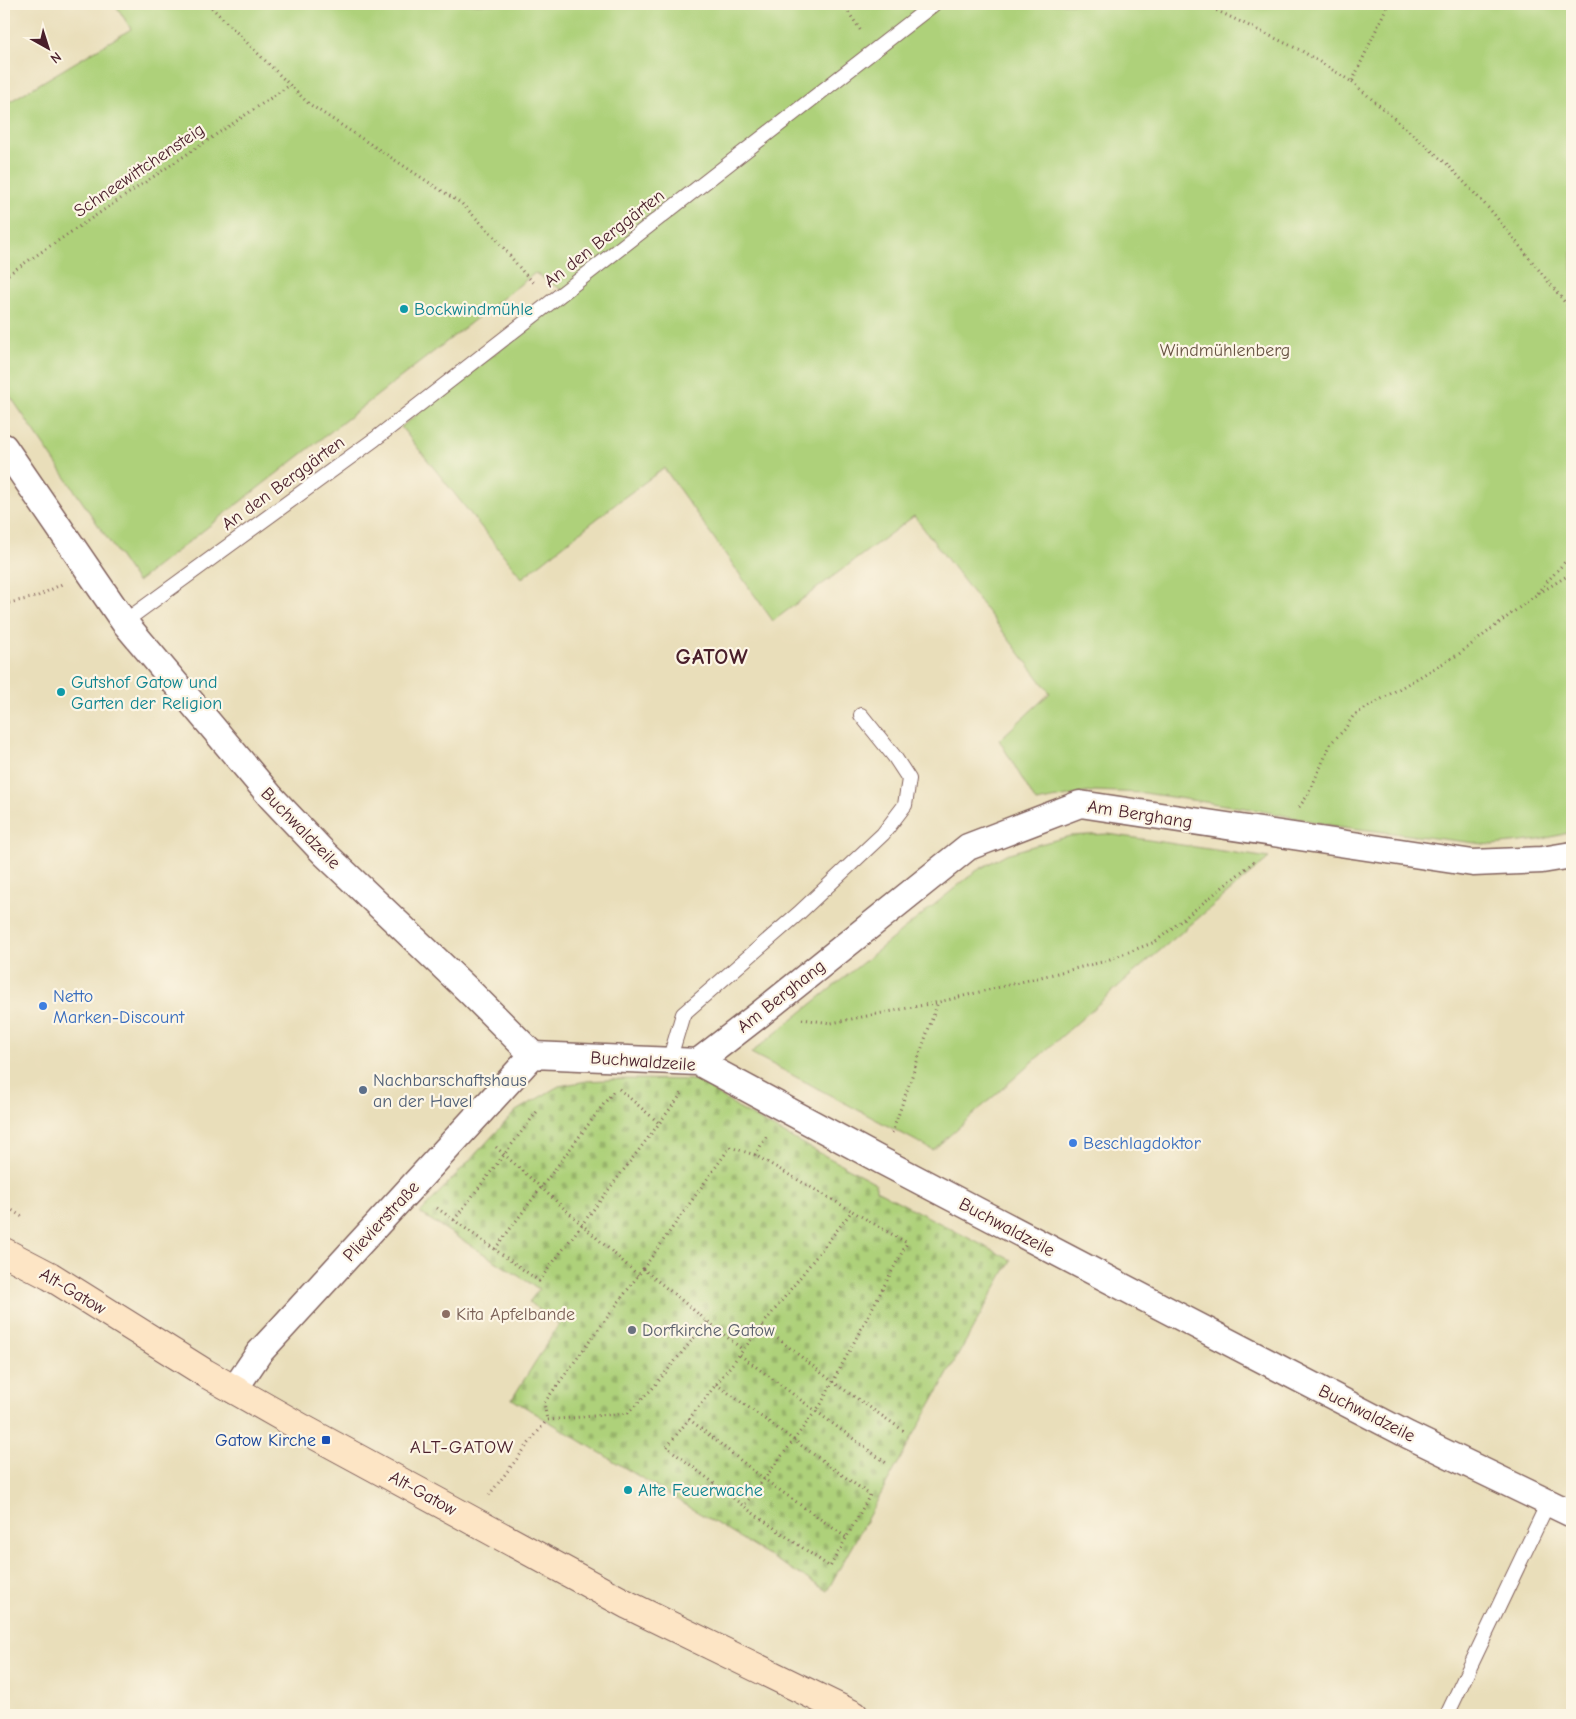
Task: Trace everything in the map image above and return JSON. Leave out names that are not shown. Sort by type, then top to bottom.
[{"type":"main road","name":"Alt-Gatow","points":[[4,1252],[50,1276],[234,1390],[628,1605],[854,1715]]},
{"type":"street","name":"Buchwaldzeile","points":[[4,447],[124,622],[271,797],[318,847],[533,1055],[698,1062],[882,1162],[1408,1435],[1572,1514]]},
{"type":"street","name":"Am Berghang","points":[[698,1062],[968,847],[1080,804],[1473,863],[1542,860],[1572,855]]},
{"type":"street","name":"Plievierstraße","points":[[234,1390],[259,1353],[533,1055]]},
{"type":"lane","name":"An den Berggärten","points":[[124,622],[375,439],[934,4]]},
{"type":"lane","points":[[668,1061],[683,1014],[851,866],[883,834],[905,805],[909,779],[894,756],[861,715]]},
{"type":"lane","points":[[1446,1715],[1548,1503]]},
{"type":"path","points":[[208,4],[309,104],[462,204],[494,236],[523,272],[553,302]]},
{"type":"path","points":[[843,4],[873,51]]},
{"type":"path","points":[[1202,4],[1302,51],[1352,82],[1447,164],[1493,214],[1572,311]]},
{"type":"path","points":[[1352,82],[1388,4]]},
{"type":"path","name":"Schneewittchensteig","points":[[4,278],[290,85]]},
{"type":"path","points":[[1534,597],[1572,554]]},
{"type":"path","points":[[4,604],[36,597],[89,572]]},
{"type":"path","points":[[760,1014],[830,1023],[939,1002],[1102,962],[1155,942],[1262,856],[1308,795],[1331,743],[1344,730],[1354,715],[1459,654],[1534,597],[1572,573]]},
{"type":"path","points":[[882,1162],[939,1002]]},
{"type":"path","points":[[495,1249],[616,1087],[659,1122]]},
{"type":"path","points":[[437,1208],[539,1281],[683,1091]]},
{"type":"path","points":[[454,1220],[539,1109]]},
{"type":"path","points":[[496,1147],[639,1276]]},
{"type":"path","points":[[547,1420],[544,1403],[639,1276],[730,1147],[755,1155],[907,1243],[815,1412],[744,1506]]},
{"type":"path","points":[[4,1205],[24,1218]]},
{"type":"path","points":[[716,1384],[870,1496],[830,1567],[744,1506],[666,1447],[852,1211]]},
{"type":"path","points":[[643,1269],[743,1350]]},
{"type":"path","points":[[488,1496],[547,1420],[628,1413],[652,1389],[707,1322]]},
{"type":"path","points":[[762,1326],[833,1382],[904,1431]]},
{"type":"path","points":[[740,1355],[886,1463]]},
{"type":"path","points":[[689,1419],[764,1480],[847,1538]]},
{"type":"green space","name":"Windmühlenberg","points":[[115,4],[1572,4],[1572,832],[1539,840],[1492,845],[1335,826],[1252,809],[1144,793],[1095,791],[1036,802],[999,740],[1050,693],[914,516],[773,621],[664,468],[522,578],[401,427],[570,295],[535,273],[137,582],[4,387],[4,105],[131,29]]},
{"type":"green space","points":[[1108,834],[1269,858],[1130,976],[933,1150],[751,1053],[976,871],[1006,854],[1040,844],[1070,836]]},
{"type":"green space","points":[[627,1079],[697,1080],[764,1123],[876,1183],[876,1190],[1011,1260],[827,1591],[512,1399],[559,1324],[529,1302],[539,1289],[420,1213],[516,1111],[559,1086],[587,1081]]},
{"type":"place","name":"Bockwindmühle","points":[[404,309]]},
{"type":"place","name":"Gutshof Gatow und Garten der Religion","points":[[61,692]]},
{"type":"place","name":"Netto Marken-Discount","points":[[43,1006]]},
{"type":"place","name":"Nachbarschaftshaus an der Havel","points":[[363,1090]]},
{"type":"place","name":"Beschlagdoktor","points":[[1073,1143]]},
{"type":"place","name":"Kita Apfelbande","points":[[446,1314]]},
{"type":"place","name":"Dorfkirche Gatow","points":[[632,1330]]},
{"type":"place","name":"Gatow Kirche","points":[[326,1440]]},
{"type":"place","name":"Alte Feuerwache","points":[[628,1490]]},
{"type":"district","name":"GATOW","points":[[712,656]]},
{"type":"district","name":"ALT-GATOW","points":[[462,1446]]}]
